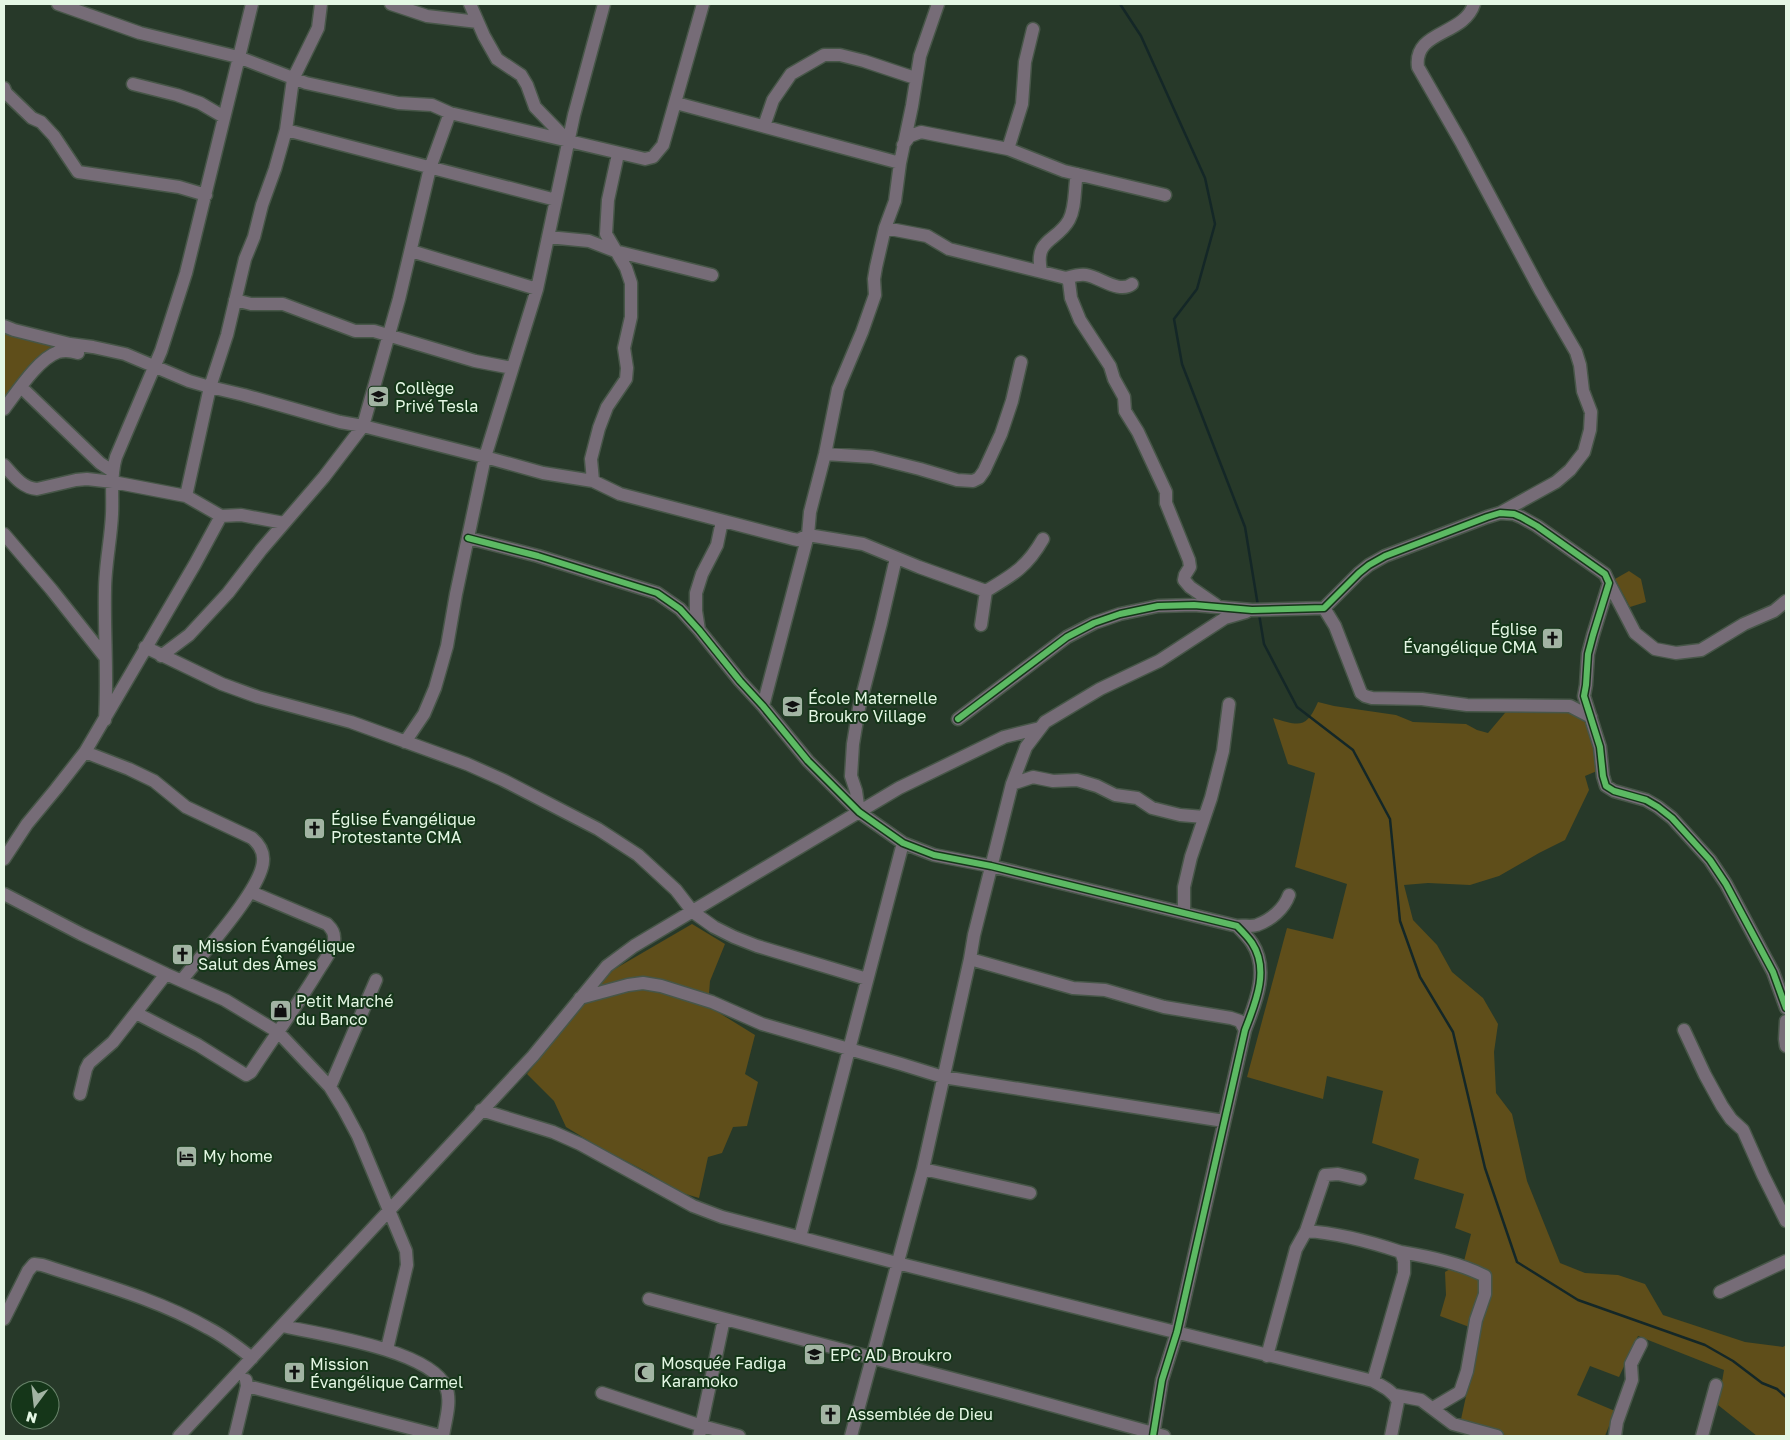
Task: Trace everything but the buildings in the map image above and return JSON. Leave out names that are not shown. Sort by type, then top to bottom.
[{"type":"street","points":[[58,4],[140,33],[238,57],[306,83],[398,103],[432,105],[450,113],[645,159],[653,157],[663,145],[703,4]]},
{"type":"street","points":[[105,720],[105,587],[116,458],[154,367],[186,273],[252,4]]},
{"type":"street","points":[[186,496],[210,387],[227,335],[246,259],[286,130],[293,78],[318,28],[321,4]]},
{"type":"street","points":[[391,4],[427,16],[478,22]]},
{"type":"street","points":[[470,4],[484,36],[497,59],[521,75],[535,107],[569,142]]},
{"type":"street","points":[[405,742],[424,714],[435,688],[447,646],[485,457],[536,289],[574,115],[604,4]]},
{"type":"street","points":[[763,706],[808,535],[810,512],[825,454],[838,389],[875,295],[874,279],[885,228],[895,201],[900,163],[920,56],[938,4]]},
{"type":"street","points":[[958,719],[1067,637],[1094,623],[1120,614],[1158,606],[1216,606],[1252,610],[1324,608],[1359,573],[1385,556],[1500,513],[1556,482],[1570,470],[1584,452],[1590,430],[1591,412],[1584,391],[1580,364],[1576,352],[1418,67],[1419,51],[1427,41],[1464,21],[1472,12],[1474,4]]},
{"type":"street","points":[[1008,149],[1022,104],[1025,62],[1033,29]]},
{"type":"street","points":[[764,126],[773,100],[791,74],[824,55],[840,55],[916,78]]},
{"type":"street","points":[[133,84],[178,95],[200,103],[224,117]]},
{"type":"street","points":[[4,88],[6,93],[32,118],[41,122],[54,136],[78,172],[179,187],[206,195]]},
{"type":"street","points":[[676,103],[900,163]]},
{"type":"street","points":[[161,656],[189,635],[228,594],[261,550],[324,477],[363,426],[399,299],[430,168],[450,113]]},
{"type":"street","points":[[286,130],[556,200]]},
{"type":"street","points":[[903,146],[910,136],[921,132],[1008,149],[1077,174],[1093,176],[1164,195]]},
{"type":"street","points":[[593,481],[591,459],[599,428],[607,407],[626,379],[627,368],[624,348],[631,317],[631,283],[626,268],[606,234],[608,200],[618,154]]},
{"type":"street","points":[[1041,271],[1038,258],[1042,250],[1047,241],[1068,221],[1073,210],[1077,174]]},
{"type":"street","points":[[885,228],[928,236],[949,249],[1066,278],[1084,274],[1122,288],[1129,287],[1132,284]]},
{"type":"street","points":[[548,237],[589,241],[616,251],[712,275]]},
{"type":"street","points":[[410,251],[536,289]]},
{"type":"street","points":[[1066,278],[1069,282],[1071,298],[1080,320],[1110,366],[1114,379],[1124,397],[1126,411],[1166,492],[1166,502],[1189,560],[1190,567],[1184,580],[1190,588],[1216,606],[1226,618]]},
{"type":"street","points":[[235,300],[251,304],[283,304],[355,331],[374,330],[388,336],[431,346],[475,361],[512,368]]},
{"type":"street","points":[[4,326],[70,344],[93,346],[126,354],[154,367],[210,387],[340,422],[363,426],[485,457],[543,474],[593,481],[620,494],[722,521],[798,540],[808,535],[863,544],[927,571],[986,591],[1016,573],[1034,554],[1043,539]]},
{"type":"street","points":[[4,409],[40,364],[58,352],[103,355],[126,354]]},
{"type":"street","points":[[825,454],[872,457],[920,468],[957,480],[973,481],[979,478],[984,471],[1000,434],[1012,401],[1021,362]]},
{"type":"street","points":[[21,387],[113,476]]},
{"type":"street","points":[[4,465],[24,485],[32,488],[113,476],[186,496],[221,516],[241,515],[284,523]]},
{"type":"street","points":[[1500,513],[1514,514],[1537,526],[1605,574],[1636,633],[1655,649],[1676,653],[1701,650],[1744,624],[1774,611],[1786,601]]},
{"type":"street","points":[[6,850],[85,752],[221,516]]},
{"type":"street","points":[[699,630],[696,612],[696,593],[702,574],[717,545],[722,521]]},
{"type":"street","points":[[4,534],[105,657]]},
{"type":"street","points":[[468,538],[538,556],[657,593],[680,609],[808,762],[858,812],[903,843],[934,855],[991,866],[1237,926],[1256,925],[1273,916],[1285,905],[1289,896]]},
{"type":"street","points":[[858,812],[856,790],[851,776],[853,744],[859,708],[896,558]]},
{"type":"street","points":[[1609,583],[1592,635],[1584,696],[1600,747],[1606,786],[1614,791],[1646,800],[1658,807],[1672,818],[1710,860],[1726,884],[1773,972],[1786,1008]]},
{"type":"street","points":[[981,625],[986,591]]},
{"type":"street","points":[[1324,608],[1335,626],[1361,693],[1365,696],[1372,698],[1422,699],[1467,705],[1570,706],[1591,717]]},
{"type":"street","points":[[851,1436],[923,1169],[974,934],[991,866],[1012,784],[1026,747],[1045,722],[1068,707],[1100,689],[1159,661],[1226,618],[1252,610]]},
{"type":"street","points":[[145,647],[222,684],[249,694],[351,722],[467,764],[503,780],[598,829],[638,855],[676,890],[693,912],[714,927],[756,946],[867,979]]},
{"type":"street","points":[[1184,913],[1184,888],[1191,857],[1223,751],[1229,704]]},
{"type":"street","points":[[179,1436],[533,1056],[607,966],[634,946],[899,788],[1004,737],[1040,728]]},
{"type":"street","points":[[85,752],[154,781],[186,807],[252,838],[259,845],[263,854],[260,875],[251,892],[182,980]]},
{"type":"street","points":[[826,780],[846,782],[851,776]]},
{"type":"street","points":[[1012,784],[1033,777],[1052,781],[1077,780],[1097,786],[1115,796],[1137,798],[1152,808],[1180,815],[1204,817]]},
{"type":"street","points":[[800,1237],[903,843]]},
{"type":"street","points":[[136,1013],[198,1045],[246,1075],[251,1072],[296,1008],[329,954],[334,943],[334,936],[333,930],[327,924],[251,892]]},
{"type":"street","points":[[4,894],[40,914],[225,1000],[278,1032],[330,1087],[358,1136],[408,1258],[388,1349]]},
{"type":"street","points":[[649,1299],[1157,1435],[1162,1380],[1176,1332],[1245,1030],[1257,998],[1261,971],[1253,945],[1237,926]]},
{"type":"street","points":[[970,959],[1073,988],[1105,990],[1164,1007],[1231,1018],[1240,1021],[1245,1030]]},
{"type":"street","points":[[80,1094],[89,1063],[113,1042],[166,974]]},
{"type":"street","points":[[330,1087],[376,980]]},
{"type":"street","points":[[580,998],[628,985],[643,983],[661,986],[712,1002],[762,1024],[943,1077],[1224,1121]]},
{"type":"street","points":[[1786,1021],[1786,1046]]},
{"type":"street","points":[[1684,1030],[1722,1106],[1731,1119],[1743,1130],[1763,1176],[1786,1221]]},
{"type":"street","points":[[481,1110],[553,1132],[580,1144],[677,1198],[722,1217],[897,1263],[1373,1381],[1395,1395],[1421,1400],[1453,1424],[1497,1436]]},
{"type":"street","points":[[923,1169],[1030,1193]]},
{"type":"street","points":[[1268,1356],[1296,1249],[1306,1231],[1325,1175],[1338,1174],[1360,1179]]},
{"type":"street","points":[[1306,1231],[1331,1234],[1431,1258],[1471,1269],[1485,1276],[1485,1294],[1476,1320],[1467,1371],[1460,1392],[1434,1408]]},
{"type":"street","points":[[1373,1381],[1404,1272],[1404,1261],[1401,1252]]},
{"type":"street","points":[[1720,1292],[1786,1261]]},
{"type":"street","points":[[4,1318],[28,1271],[34,1264],[145,1299],[183,1316],[229,1340],[249,1362],[247,1386],[235,1436]]},
{"type":"street","points":[[700,1431],[724,1319]]},
{"type":"street","points":[[247,1386],[442,1436],[448,1397],[446,1388],[442,1380],[422,1365],[388,1349],[282,1326]]},
{"type":"street","points":[[1614,1436],[1632,1380],[1631,1364],[1641,1344]]},
{"type":"street","points":[[1702,1436],[1716,1384]]},
{"type":"street","points":[[602,1393],[700,1431],[739,1436]]},
{"type":"street","points":[[1391,1436],[1398,1400],[1395,1395]]},
{"type":"shaded area","points":[[4,330],[66,346],[4,405]]},
{"type":"shaded area","points":[[1629,571],[1641,579],[1646,602],[1630,607],[1615,579]]},
{"type":"shaded area","points":[[1318,702],[1396,715],[1413,722],[1466,724],[1488,733],[1510,707],[1572,706],[1587,715],[1598,755],[1597,771],[1585,776],[1589,790],[1565,840],[1499,876],[1470,885],[1428,883],[1404,885],[1413,920],[1437,945],[1452,972],[1483,998],[1498,1024],[1494,1052],[1496,1093],[1512,1114],[1527,1181],[1560,1263],[1585,1273],[1618,1275],[1645,1284],[1663,1315],[1745,1342],[1783,1347],[1786,1345],[1786,1436],[1757,1436],[1718,1405],[1724,1370],[1638,1336],[1619,1377],[1590,1366],[1577,1395],[1615,1411],[1605,1436],[1506,1436],[1460,1424],[1480,1331],[1440,1316],[1446,1295],[1445,1272],[1464,1261],[1471,1234],[1455,1228],[1464,1194],[1414,1179],[1419,1159],[1372,1143],[1383,1091],[1327,1076],[1323,1099],[1247,1077],[1287,928],[1333,939],[1347,884],[1295,867],[1315,773],[1288,764],[1273,718],[1290,723],[1301,723],[1310,717]]},
{"type":"shaded area","points":[[692,924],[725,944],[710,981],[708,1006],[755,1035],[745,1074],[758,1082],[747,1126],[733,1127],[722,1153],[708,1157],[699,1198],[679,1192],[649,1173],[566,1127],[554,1101],[527,1074],[566,1024],[613,970]]},
{"type":"waterway","points":[[1120,4],[1141,36],[1205,178],[1215,224],[1197,289],[1174,319],[1182,364],[1245,527],[1258,606]]},
{"type":"waterway","points":[[1259,614],[1264,644],[1297,707],[1353,750],[1390,819],[1400,921],[1420,977],[1453,1032],[1485,1168],[1517,1262],[1578,1300],[1705,1345],[1733,1361],[1762,1383],[1777,1389],[1786,1397]]},
{"type":"cycle path","points":[[958,719],[1067,637],[1094,623],[1120,614],[1158,606],[1194,605],[1252,610],[1324,608],[1359,573],[1385,556],[1487,517],[1500,513],[1514,514],[1537,526],[1605,574],[1609,583],[1588,654],[1584,696],[1600,747],[1606,786],[1614,791],[1646,800],[1658,807],[1672,818],[1710,860],[1726,884],[1773,972],[1786,1008]]},
{"type":"cycle path","points":[[468,538],[538,556],[657,593],[680,609],[808,761],[859,812],[903,843],[934,855],[991,866],[1237,926],[1250,941],[1257,953],[1260,964],[1259,987],[1245,1030],[1177,1332],[1162,1380],[1153,1436]]},
{"type":"place","name":"Collège Privé Tesla","points":[[379,397]]},
{"type":"place","name":"Église Évangélique CMA","points":[[1553,638]]},
{"type":"place","name":"École Maternelle Broukro Village","points":[[792,707]]},
{"type":"place","name":"Église Évangélique Protestante CMA","points":[[315,828]]},
{"type":"place","name":"Mission Évangélique Salut des Âmes","points":[[182,955]]},
{"type":"place","name":"Petit Marché du Banco","points":[[280,1010]]},
{"type":"place","name":"My home","points":[[187,1156]]},
{"type":"place","name":"EPC AD Broukro","points":[[814,1355]]},
{"type":"place","name":"Mosquée Fadiga Karamoko","points":[[645,1372]]},
{"type":"place","name":"Mission Évangélique Carmel","points":[[294,1373]]},
{"type":"place","name":"Assemblée de Dieu","points":[[831,1414]]}]
